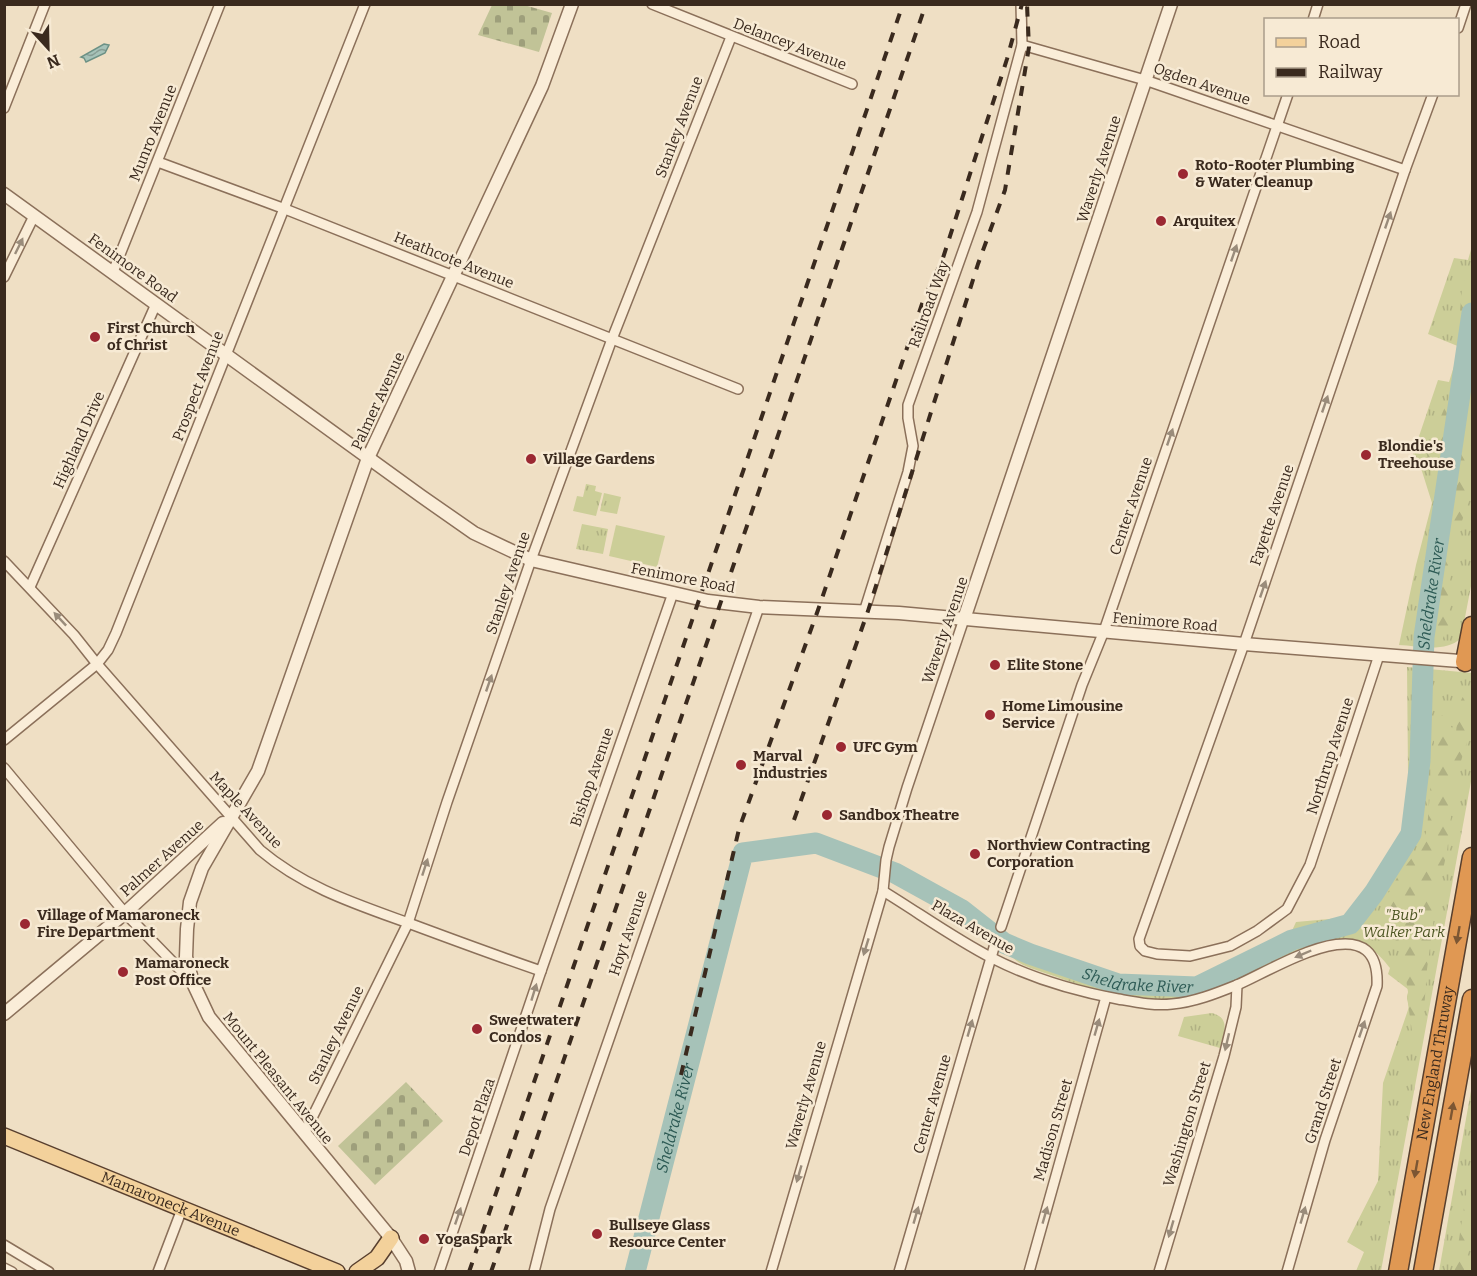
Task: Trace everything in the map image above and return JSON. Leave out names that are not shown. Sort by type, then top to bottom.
[{"type":"highway","points":[[1469,662],[1473,626]]},
{"type":"highway","name":"New England Thruway","points":[[1398,1272],[1473,857]]},
{"type":"highway","name":"New England Thruway","points":[[1423,1272],[1473,999]]},
{"type":"main road","name":"Mamaroneck Avenue","points":[[4,1136],[337,1272]]},
{"type":"main road","points":[[357,1272],[377,1258],[391,1238]]},
{"type":"street","points":[[4,108],[45,4]]},
{"type":"street","name":"Munro Avenue","points":[[113,272],[220,4]]},
{"type":"street","name":"Prospect Avenue","points":[[4,740],[97,664],[108,650],[124,616],[364,4]]},
{"type":"street","name":"Palmer Avenue","points":[[193,983],[186,957],[187,928],[190,902],[202,868],[258,771],[368,458],[542,86],[572,4]]},
{"type":"street","name":"Delancey Avenue","points":[[652,4],[852,84]]},
{"type":"street","name":"Railroad Way","points":[[864,612],[910,463],[913,446],[908,405],[977,212],[1022,45],[1021,4]]},
{"type":"street","name":"Waverly Avenue","points":[[771,1272],[883,891],[886,860],[907,788],[1171,4]]},
{"type":"street","points":[[1459,25],[1466,4]]},
{"type":"street","name":"Stanley Avenue","points":[[304,1134],[408,923],[447,802],[531,561],[612,339],[731,37]]},
{"type":"street","name":"Ogden Avenue","points":[[1022,45],[1145,80],[1405,171]]},
{"type":"street","name":"Center Avenue","points":[[1001,927],[1082,685],[1104,632],[1287,96]]},
{"type":"street","name":"Fayette Avenue","points":[[1140,946],[1139,939],[1142,929],[1244,644],[1432,96]]},
{"type":"street","name":"Heathcote Avenue","points":[[158,162],[285,209],[738,389]]},
{"type":"street","name":"Fenimore Road","points":[[4,194],[474,533],[531,561],[708,601],[759,607],[899,613],[1469,662]]},
{"type":"street","points":[[4,277],[34,216]]},
{"type":"street","name":"Highland Drive","points":[[30,587],[156,304]]},
{"type":"street","name":"Maple Avenue","points":[[4,561],[74,635],[230,817],[260,850],[282,869],[350,902],[541,971]]},
{"type":"street","name":"Bishop Avenue","points":[[541,971],[673,593]]},
{"type":"street","name":"Hoyt Avenue","points":[[534,1272],[550,1209],[759,607]]},
{"type":"street","name":"Northrup Avenue","points":[[1140,946],[1145,951],[1156,954],[1190,956],[1230,946],[1257,932],[1287,909],[1310,866],[1379,655]]},
{"type":"street","name":"Mount Pleasant Avenue","points":[[4,768],[125,913],[193,983],[209,1017],[391,1238],[406,1261],[409,1272]]},
{"type":"street","name":"Palmer Avenue","points":[[4,1014],[125,913],[230,817]]},
{"type":"street","name":"Plaza Avenue","points":[[883,891],[991,957],[1018,970],[1074,989],[1146,1004],[1170,1005],[1194,1001],[1238,985],[1307,952],[1345,943],[1359,946]]},
{"type":"street","name":"Center Avenue","points":[[899,1272],[995,945]]},
{"type":"street","name":"Grand Street","points":[[1287,1272],[1325,1140],[1377,987],[1378,969],[1370,956],[1359,946]]},
{"type":"street","name":"Depot Plaza","points":[[439,1272],[541,971]]},
{"type":"street","name":"Washington Street","points":[[1159,1272],[1224,1056],[1236,1007],[1238,985]]},
{"type":"street","name":"Madison Street","points":[[1029,1272],[1106,996]]},
{"type":"street","points":[[158,1272],[182,1209]]},
{"type":"street","points":[[4,1245],[49,1272]]},
{"type":"street","points":[[4,1268],[12,1272]]},
{"type":"green space","points":[[492,5],[524,5],[552,13],[539,52],[478,35]]},
{"type":"green space","points":[[1472,246],[1472,581],[1461,638],[1448,646],[1440,647],[1399,645],[1432,503],[1420,465],[1412,457],[1438,380],[1449,382],[1460,347],[1428,334],[1454,258],[1468,260]]},
{"type":"green space","points":[[1472,260],[1472,491],[1451,554],[1449,625],[1443,638],[1432,643],[1416,626],[1438,500],[1426,451],[1454,386],[1463,354],[1459,322],[1462,289]]},
{"type":"green space","points":[[586,484],[596,486],[595,491],[602,493],[596,516],[573,511],[577,496],[583,497]]},
{"type":"green space","points":[[604,493],[621,497],[617,514],[600,511]]},
{"type":"green space","points":[[582,524],[608,529],[603,554],[576,549]]},
{"type":"green space","points":[[616,525],[665,536],[657,567],[609,556]]},
{"type":"green space","name":"\"Bub\" Walker Park","points":[[1407,667],[1472,673],[1472,776],[1381,1271],[1356,1271],[1364,1252],[1347,1242],[1378,1181],[1383,1083],[1409,1007],[1407,997],[1409,990],[1388,974],[1390,968],[1368,945],[1358,940],[1348,939],[1327,941],[1198,998],[1162,1002],[1143,1001],[1105,993],[1017,962],[1008,950],[1004,930],[1014,943],[1117,979],[1195,978],[1290,935],[1296,922],[1351,917],[1406,828],[1413,781],[1408,772]]},
{"type":"green space","name":"\"Bub\" Walker Park","points":[[1470,689],[1472,690],[1472,726],[1455,780],[1447,852],[1437,895],[1419,1036],[1412,1031],[1401,947],[1382,924],[1379,915],[1398,876],[1421,846],[1427,830],[1435,729],[1442,715],[1456,733],[1460,703]]},
{"type":"green space","points":[[1212,1013],[1222,1018],[1224,1022],[1220,1048],[1178,1036],[1184,1017]]},
{"type":"green space","points":[[406,1082],[443,1121],[375,1185],[338,1146]]},
{"type":"green space","points":[[1472,1085],[1472,1271],[1439,1271]]},
{"type":"green space","points":[[1472,1157],[1472,1233],[1464,1271],[1454,1271]]},
{"type":"water","points":[[104,44],[109,45],[105,53],[86,62],[81,57]]},
{"type":"waterway","name":"Sheldrake River","points":[[635,1272],[743,853],[816,843],[895,873],[962,910],[1004,943],[1118,984],[1197,987],[1292,940],[1350,924],[1374,893],[1411,834],[1420,761],[1424,637],[1472,313]]},
{"type":"railway","points":[[469,1272],[903,4]]},
{"type":"railway","points":[[491,1272],[926,4]]},
{"type":"railway","points":[[681,1075],[739,829],[818,610],[924,298],[942,261],[1007,59],[1022,4]]},
{"type":"railway","points":[[794,820],[868,611],[978,264],[1005,190],[1029,47],[1027,4]]},
{"type":"place","name":"Roto-Rooter Plumbing & Water Cleanup","points":[[1183,174]]},
{"type":"place","name":"Arquitex","points":[[1161,221]]},
{"type":"place","name":"First Church of Christ","points":[[95,337]]},
{"type":"place","name":"Blondie's Treehouse","points":[[1366,455]]},
{"type":"place","name":"Village Gardens","points":[[531,459]]},
{"type":"place","name":"Elite Stone","points":[[995,665]]},
{"type":"place","name":"Home Limousine Service","points":[[990,715]]},
{"type":"place","name":"UFC Gym","points":[[841,747]]},
{"type":"place","name":"Marval Industries","points":[[741,765]]},
{"type":"place","name":"Sandbox Theatre","points":[[827,815]]},
{"type":"place","name":"Northview Contracting Corporation","points":[[975,854]]},
{"type":"place","name":"Village of Mamaroneck Fire Department","points":[[25,924]]},
{"type":"place","name":"Mamaroneck Post Office","points":[[123,972]]},
{"type":"place","name":"Sweetwater Condos","points":[[477,1029]]},
{"type":"place","name":"Bullseye Glass Resource Center","points":[[597,1234]]},
{"type":"place","name":"YogaSpark","points":[[424,1239]]}]
